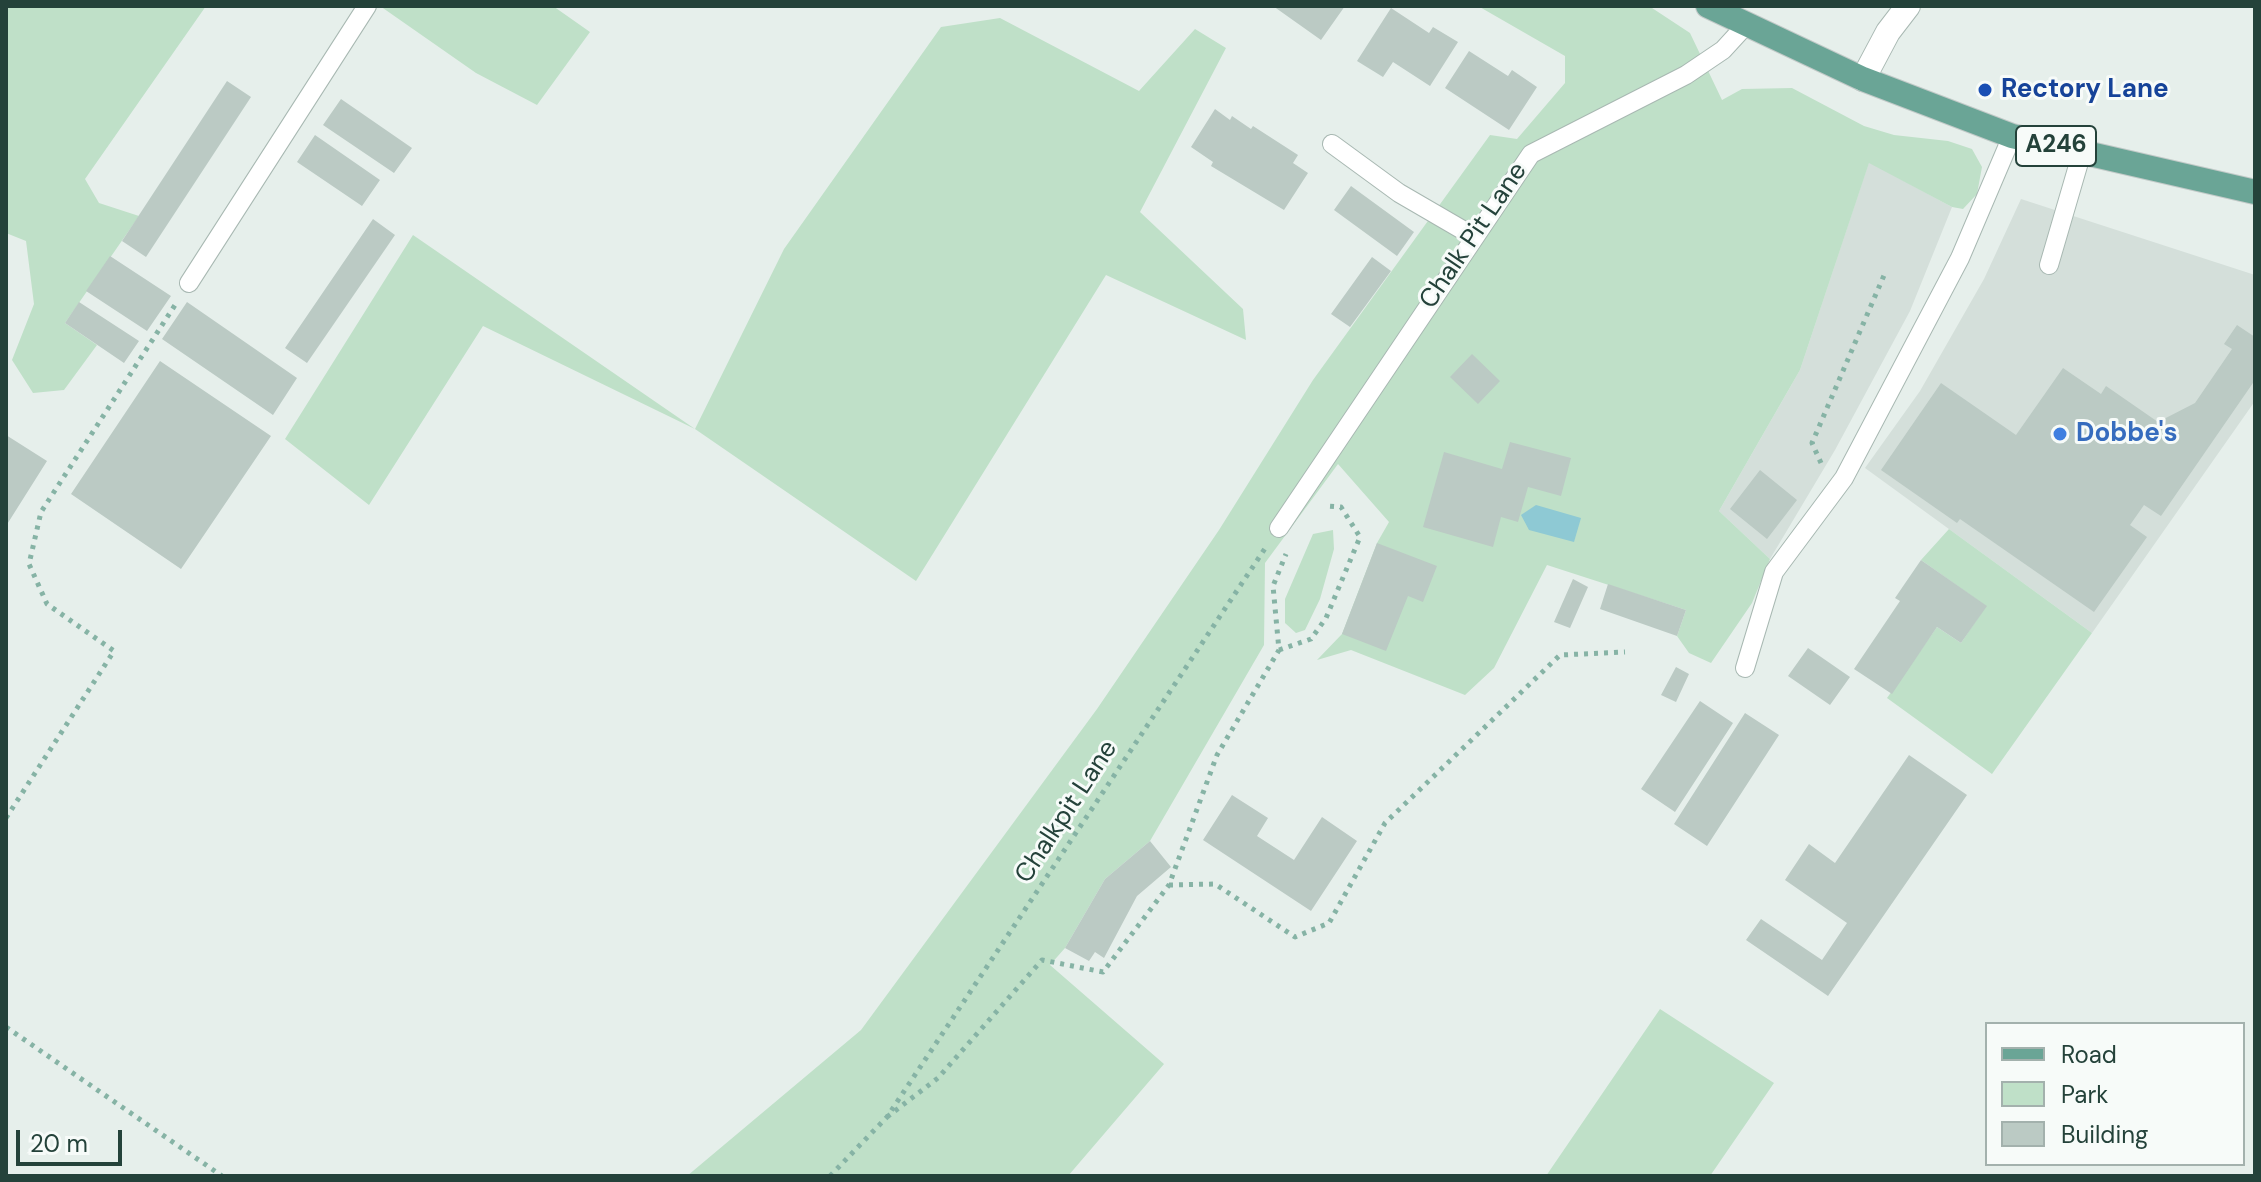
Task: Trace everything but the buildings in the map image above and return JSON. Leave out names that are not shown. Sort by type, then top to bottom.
[{"type":"main road","name":"A246","points":[[1708,6],[1863,79],[2012,136],[2255,192]]},
{"type":"street","points":[[1863,79],[1888,32],[1908,6]]},
{"type":"lane","points":[[189,283],[367,6]]},
{"type":"lane","name":"Chalk Pit Lane","points":[[1279,528],[1531,154],[1686,75],[1723,50],[1745,26]]},
{"type":"lane","points":[[1745,668],[1774,572],[1844,478],[1960,258],[2012,136]]},
{"type":"lane","points":[[1332,144],[1399,193],[1473,236]]},
{"type":"lane","points":[[2049,265],[2082,152]]},
{"type":"path","points":[[1844,478],[1823,467],[1812,443],[1885,273]]},
{"type":"path","points":[[6,818],[114,651],[47,604],[29,564],[41,512],[189,283]]},
{"type":"path","points":[[1279,650],[1311,639],[1326,618],[1360,537],[1341,507],[1322,506]]},
{"type":"path","points":[[830,1176],[887,1117],[938,1078],[1042,960],[1103,972],[1169,885],[1217,755],[1279,650],[1273,586],[1292,538],[1279,528]]},
{"type":"path","name":"Chalkpit Lane","points":[[887,1117],[1279,528]]},
{"type":"path","points":[[1169,885],[1215,884],[1295,937],[1329,923],[1385,823],[1560,655],[1625,652]]},
{"type":"path","points":[[6,1027],[222,1176]]},
{"type":"shaded area","points":[[1869,162],[1952,207],[1910,311],[1835,450],[1770,559],[1719,511],[1800,370]]},
{"type":"shaded area","name":"Dobbe's","points":[[2021,199],[2255,275],[2255,401],[2092,633],[1865,468],[1920,391],[1984,279]]},
{"type":"green space","points":[[6,6],[206,6],[85,179],[99,203],[139,216],[65,323],[97,345],[64,390],[33,393],[12,360],[34,304],[26,241],[6,233]]},
{"type":"green space","points":[[380,6],[553,6],[590,32],[537,105],[476,73]]},
{"type":"green space","points":[[1478,6],[1649,6],[1690,33],[1722,100],[1742,89],[1792,88],[1864,126],[1894,135],[1948,141],[1972,149],[1982,167],[1977,194],[1963,209],[1952,207],[1869,163],[1800,370],[1719,511],[1770,559],[1752,603],[1711,663],[1689,653],[1677,636],[1686,610],[1547,565],[1494,668],[1465,695],[1351,650],[1317,660],[1342,634],[1377,543],[1389,522],[1338,464],[1265,563],[1264,645],[1150,841],[1105,879],[1065,948],[1050,965],[1164,1064],[1068,1176],[687,1176],[861,1030],[1097,709],[1219,530],[1313,380],[1490,135],[1517,139],[1565,83],[1565,56]]},
{"type":"green space","points":[[1000,18],[1139,91],[1195,29],[1226,48],[1140,212],[1243,309],[1246,340],[1106,275],[916,581],[695,429],[784,249],[941,27]]},
{"type":"green space","points":[[413,235],[695,429],[483,326],[369,505],[285,439]]},
{"type":"green space","points":[[1949,529],[2092,633],[1992,774],[1887,698],[1937,627],[1961,643],[1986,606],[1921,560]]},
{"type":"green space","points":[[1333,530],[1334,549],[1320,599],[1305,630],[1296,633],[1285,623],[1285,599],[1313,534]]},
{"type":"green space","points":[[1660,1009],[1774,1083],[1710,1176],[1546,1176]]},
{"type":"water","points":[[1536,505],[1581,518],[1574,542],[1529,530],[1521,515]]},
{"type":"place","name":"Rectory Lane","points":[[1985,90]]},
{"type":"place","name":"Dobbe's","points":[[2060,434]]}]
